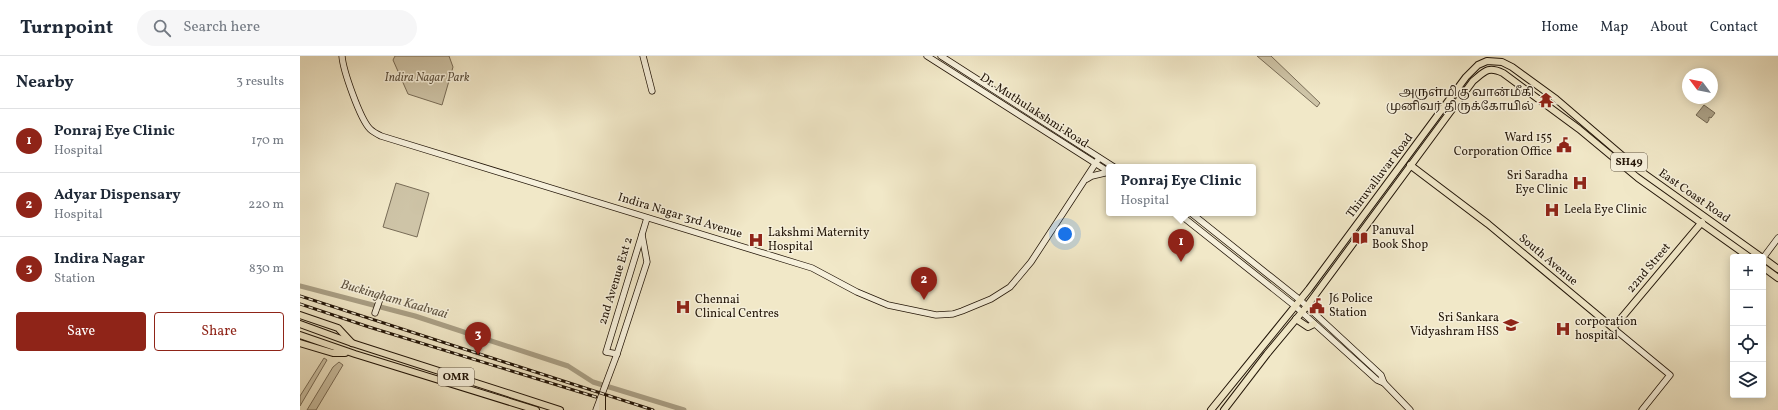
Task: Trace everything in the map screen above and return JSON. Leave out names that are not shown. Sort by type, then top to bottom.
[{"type":"main road","name":"Thiruvalluvar Road","points":[[1211,410],[1300,300],[1404,163],[1466,77],[1478,65],[1487,61],[1502,62]]},
{"type":"main road","name":"East Coast Road","points":[[1502,62],[1512,67],[1556,99],[1639,170],[1756,254]]},
{"type":"main road","name":"Thiruvalluvar Road","points":[[1410,165],[1473,81],[1486,70],[1494,69],[1503,73],[1579,128],[1638,178],[1678,207],[1702,222]]},
{"type":"main road","name":"SH49","points":[[1296,318],[1307,306],[1410,165]]},
{"type":"main road","name":"South Avenue","points":[[1410,165],[1488,224],[1613,328]]},
{"type":"main road","points":[[1678,207],[1682,202]]},
{"type":"main road","name":"East Coast Road","points":[[1702,222],[1745,254]]},
{"type":"main road","name":"22nd Street","points":[[1613,328],[1702,222]]},
{"type":"main road","name":"East Coast Road","points":[[1766,261],[1778,269]]},
{"type":"main road","points":[[1766,269],[1778,278]]},
{"type":"main road","points":[[300,315],[338,328],[352,343]]},
{"type":"main road","points":[[1224,410],[1296,318],[1308,327],[1314,324]]},
{"type":"main road","name":"OMR","points":[[300,324],[352,343],[560,410]]},
{"type":"main road","name":"OMR","points":[[300,335],[355,354],[536,410]]},
{"type":"main road","points":[[300,343],[333,353],[355,354]]},
{"type":"main road","points":[[602,395],[602,410]]},
{"type":"street","name":"Indira Nagar 3rd Avenue","points":[[342,56],[342,64],[354,97],[367,125],[372,131],[381,136],[812,268],[857,292],[888,305],[936,315],[953,314],[991,299],[1010,287],[1031,262],[1060,215],[1099,158]]},
{"type":"street","points":[[643,56],[652,91]]},
{"type":"street","name":"Dr. Muthulakshmi Road","points":[[927,56],[1106,170]]},
{"type":"street","name":"Dr. Muthulakshmi Road","points":[[941,56],[1109,164]]},
{"type":"street","points":[[1084,182],[1092,176],[1106,173]]},
{"type":"street","points":[[1182,216],[1295,306],[1376,380],[1384,383]]},
{"type":"street","points":[[1195,216],[1307,306],[1381,375],[1384,383],[1410,410]]},
{"type":"street","name":"2nd Avenue Ext 2","points":[[617,354],[606,352],[647,218]]},
{"type":"street","points":[[596,410],[617,354],[647,262],[642,235]]},
{"type":"street","points":[[1765,254],[1778,238]]},
{"type":"street","points":[[375,312],[380,298]]},
{"type":"street","name":"South Avenue","points":[[1613,328],[1670,374],[1642,410]]},
{"type":"green space","name":"Indira Nagar Park","points":[[395,56],[449,56],[453,67],[442,105],[408,94],[393,60]]},
{"type":"green space","points":[[1257,56],[1271,56],[1320,103],[1317,107]]},
{"type":"green space","points":[[396,183],[429,193],[417,237],[383,227]]},
{"type":"green space","points":[[324,358],[327,360],[300,406],[300,396]]},
{"type":"green space","points":[[339,362],[343,365],[316,410],[307,410],[333,367]]},
{"type":"shaded area","points":[[1704,105],[1715,113],[1711,118],[1709,117],[1707,123],[1696,115]]},
{"type":"waterway","name":"Buckingham Kaalvaai","points":[[300,286],[415,316],[568,366],[593,382],[684,410]]},
{"type":"railway","points":[[300,296],[653,410]]},
{"type":"railway","points":[[300,304],[369,327],[596,397]]},
{"type":"place","name":"அருள்மிகு வான்மீகி முனிவர் திருக்கோயில்","points":[[1546,100]]},
{"type":"place","name":"Ward 155 Corporation Office","points":[[1564,145]]},
{"type":"place","name":"Sri Saradha Eye Clinic","points":[[1580,183]]},
{"type":"place","name":"Leela Eye Clinic","points":[[1552,210]]},
{"type":"place","name":"Panuval Book Shop","points":[[1360,238]]},
{"type":"place","name":"Lakshmi Maternity Hospital","points":[[756,240]]},
{"type":"place","name":"Ponraj Eye Clinic","points":[[1181,262]]},
{"type":"place","name":"Adyar Dispensary","points":[[924,300]]},
{"type":"place","name":"J6 Police Station","points":[[1317,306]]},
{"type":"place","name":"Chennai Clinical Centres","points":[[683,307]]},
{"type":"place","name":"Sri Sankara Vidyashram HSS","points":[[1511,325]]},
{"type":"place","name":"corporation hospital","points":[[1563,329]]},
{"type":"place","name":"Indira Nagar","points":[[478,355]]}]
